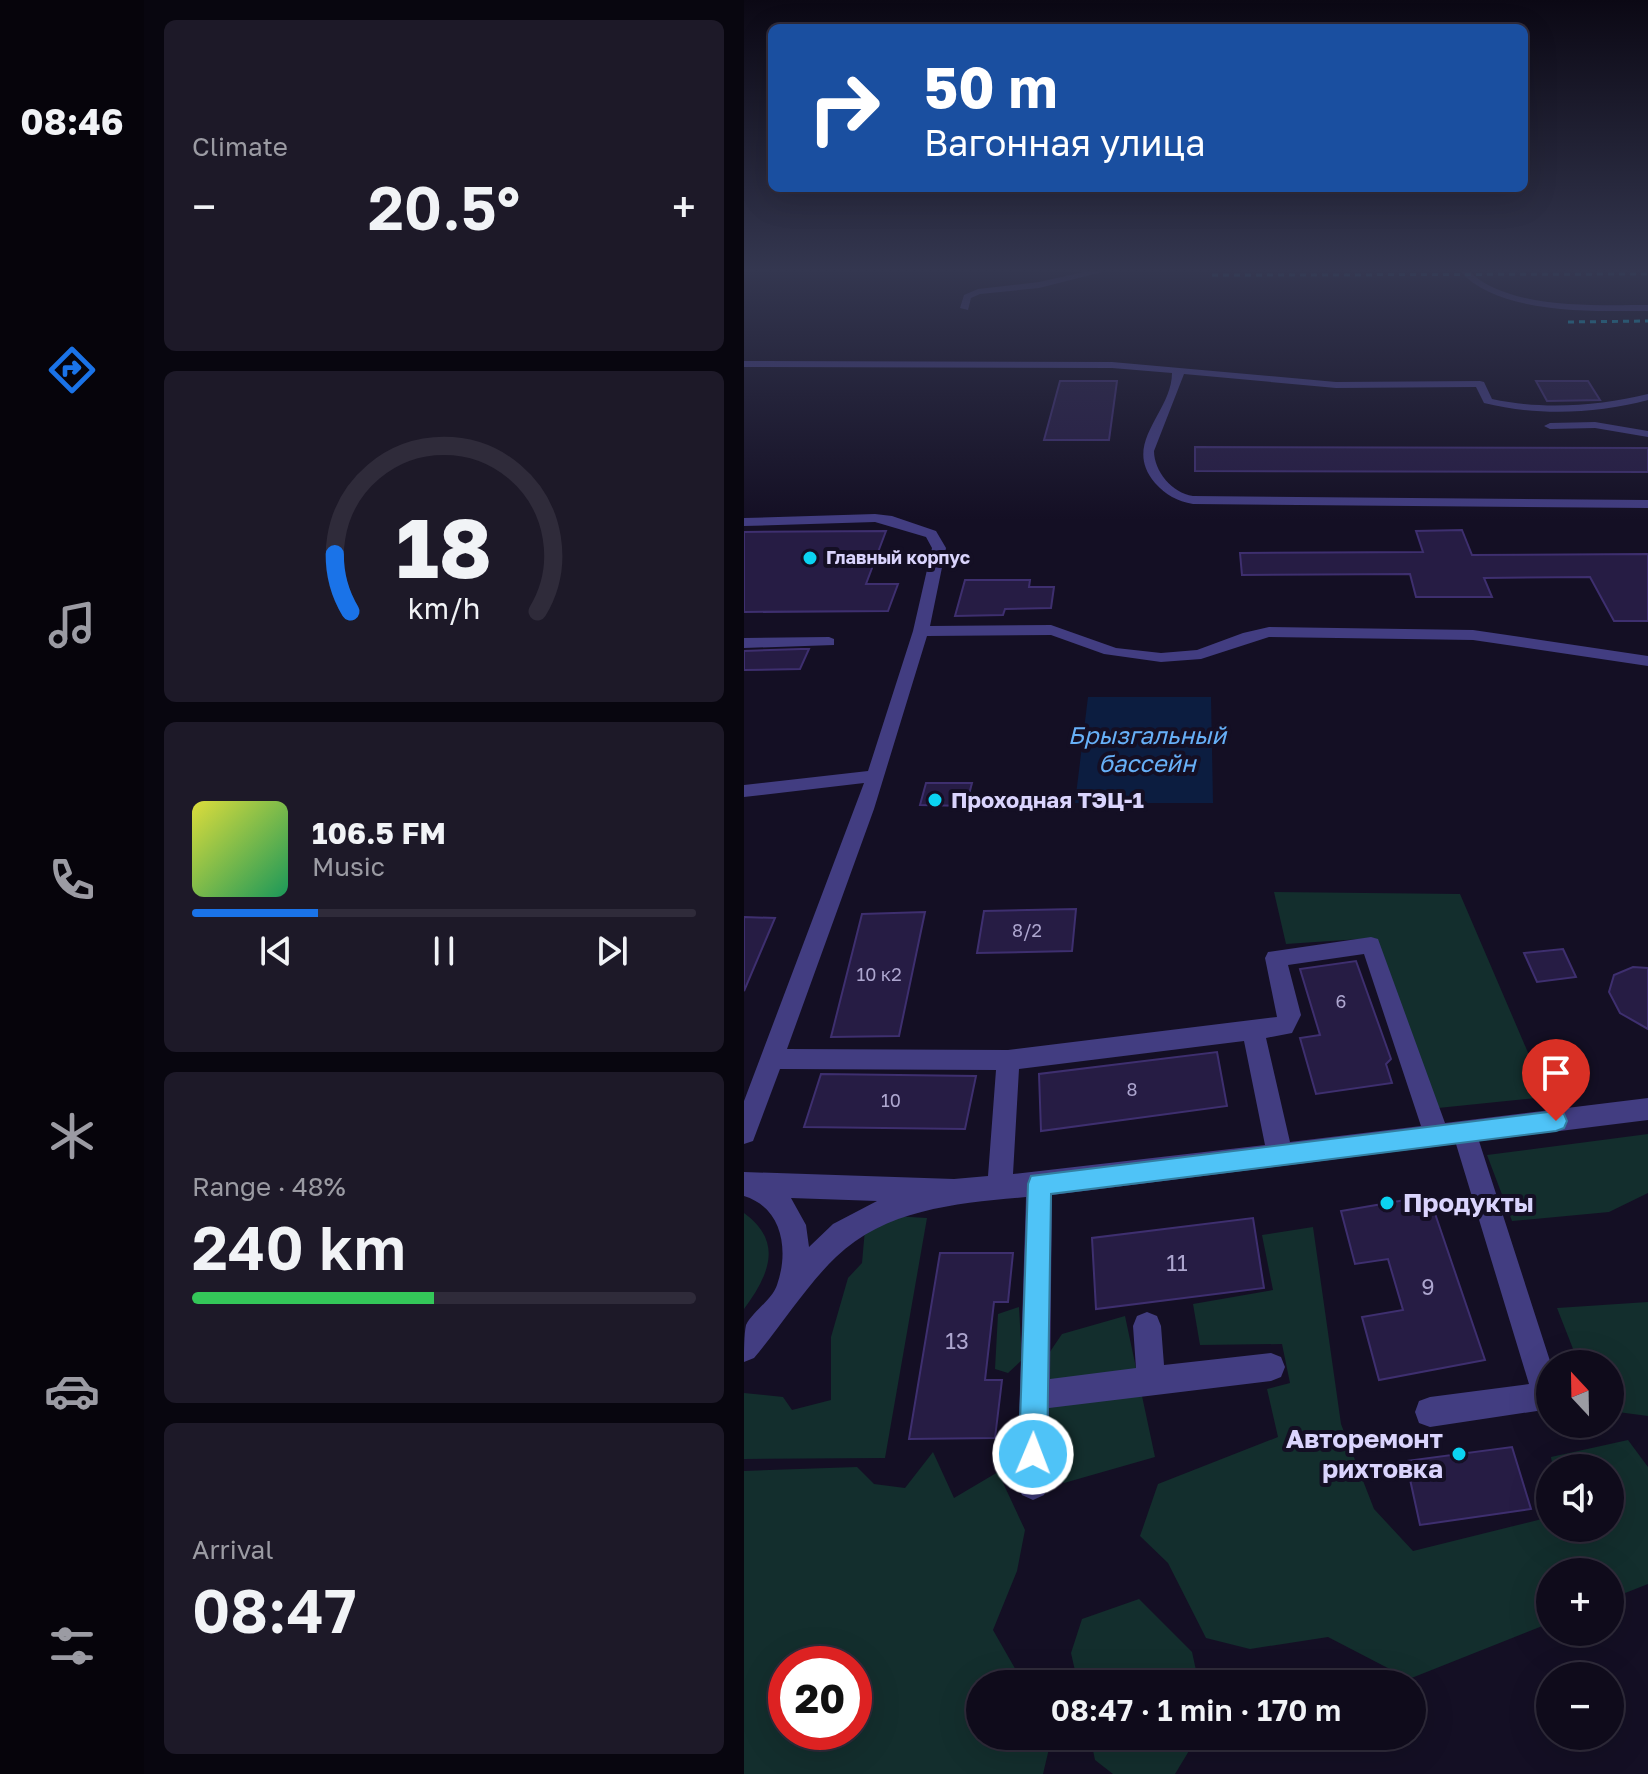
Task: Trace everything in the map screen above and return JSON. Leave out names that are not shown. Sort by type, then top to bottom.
[{"type":"street","points":[[744,364],[1112,365],[1336,385],[1480,384],[1488,401],[1555,408],[1648,397]]},
{"type":"street","points":[[1175,370],[1179,374],[1148,451],[1148,465],[1162,483],[1181,498],[1648,504]]},
{"type":"street","points":[[1550,426],[1595,425],[1648,434]]},
{"type":"street","points":[[744,522],[875,518],[931,534],[939,548],[921,631],[875,776],[744,1133]]},
{"type":"street","points":[[921,631],[1051,630],[1070,634],[1112,652],[1170,657],[1194,656],[1251,633],[1284,630],[1473,635],[1648,661]]},
{"type":"street","points":[[744,643],[829,642]]},
{"type":"street","points":[[744,791],[875,776]]},
{"type":"street","points":[[772,1059],[1008,1060],[1284,1026],[1290,1015],[1276,958],[1371,945],[1450,1134],[1547,1396],[1430,1412]]},
{"type":"street","points":[[1253,1031],[1280,1155]]},
{"type":"street","points":[[1000,1187],[1008,1060]]},
{"type":"street","points":[[747,1184],[954,1191],[1039,1184],[1648,1109]]},
{"type":"street","points":[[747,1184],[771,1194],[787,1211],[796,1234],[796,1262],[788,1291]]},
{"type":"street","points":[[1033,1484],[1039,1184]]},
{"type":"street","points":[[744,1348],[771,1320],[788,1291],[832,1240],[864,1219],[954,1191]]},
{"type":"street","points":[[1147,1326],[1151,1381]]},
{"type":"street","points":[[1035,1395],[1271,1367]]},
{"type":"green space","points":[[1274,892],[1460,894],[1547,1097],[1438,1108],[1375,938],[1286,944]]},
{"type":"green space","points":[[1648,1134],[1648,1193],[1609,1212],[1512,1221],[1487,1155]]},
{"type":"green space","points":[[744,1213],[764,1235],[768,1259],[760,1284],[744,1309]]},
{"type":"green space","points":[[893,1216],[927,1218],[885,1458],[744,1459],[744,1393],[783,1397],[792,1410],[831,1400],[831,1337],[848,1278],[862,1263],[865,1229]]},
{"type":"green space","points":[[1313,1227],[1341,1424],[1374,1509],[1413,1551],[1536,1520],[1536,1542],[1624,1542],[1624,1454],[1565,1454],[1628,1440],[1648,1467],[1648,1584],[1624,1593],[1624,1558],[1536,1558],[1536,1629],[1426,1672],[1392,1670],[1328,1637],[1250,1649],[1206,1638],[1168,1563],[1140,1536],[1158,1484],[1278,1437],[1267,1389],[1290,1383],[1282,1344],[1200,1345],[1193,1304],[1273,1290],[1262,1235]]},
{"type":"green space","points":[[1648,1302],[1648,1416],[1624,1413],[1624,1350],[1574,1350],[1557,1308]]},
{"type":"green space","points":[[1019,1307],[1022,1360],[1008,1373],[995,1369],[998,1314]]},
{"type":"green space","points":[[1125,1316],[1155,1457],[1064,1483],[1017,1449],[1020,1396],[1062,1334]]},
{"type":"green space","points":[[933,1452],[954,1498],[998,1472],[1025,1530],[1017,1571],[993,1630],[1016,1670],[966,1670],[966,1750],[1049,1750],[1043,1774],[744,1774],[744,1471],[857,1467],[874,1484],[905,1488]]},
{"type":"green space","points":[[1139,1599],[1192,1652],[1196,1670],[1075,1670],[1071,1653],[1082,1619]]},
{"type":"green space","points":[[1093,1750],[1190,1750],[1175,1774],[1113,1774],[1095,1760]]},
{"type":"water","name":"Брызгальный бассейн","points":[[1088,697],[1211,697],[1213,803],[1075,803]]},
{"type":"building","points":[[1060,381],[1117,381],[1109,440],[1044,440]]},
{"type":"building","points":[[1536,381],[1588,381],[1600,400],[1547,401]]},
{"type":"building","points":[[1195,447],[1648,448],[1648,472],[1195,471]]},
{"type":"building","points":[[1462,530],[1472,555],[1648,554],[1648,621],[1614,621],[1590,577],[1484,578],[1492,597],[1416,597],[1410,574],[1242,575],[1240,553],[1423,552],[1416,531]]},
{"type":"building","name":"Главный корпус","points":[[886,531],[866,584],[898,584],[888,611],[744,612],[744,532]]},
{"type":"building","points":[[965,580],[1030,580],[1029,587],[1054,587],[1051,608],[1005,609],[1003,615],[955,616]]},
{"type":"building","points":[[809,649],[800,669],[744,670],[744,651]]},
{"type":"building","name":"Проходная ТЭЦ-1","points":[[926,783],[972,783],[966,806],[920,805]]},
{"type":"building","points":[[1076,909],[1072,951],[977,953],[984,911]]},
{"type":"building","points":[[925,912],[899,1036],[831,1037],[862,914]]},
{"type":"building","points":[[744,917],[775,918],[744,991]]},
{"type":"building","points":[[1563,949],[1576,977],[1537,982],[1524,953]]},
{"type":"building","points":[[1356,961],[1391,1059],[1386,1064],[1392,1083],[1316,1094],[1300,1038],[1320,1035],[1300,969]]},
{"type":"building","points":[[1633,967],[1648,968],[1648,1029],[1620,1013],[1609,992],[1614,975]]},
{"type":"building","points":[[1217,1052],[1227,1106],[1041,1131],[1039,1074]]},
{"type":"building","points":[[821,1074],[976,1076],[965,1129],[804,1127]]},
{"type":"building","points":[[1429,1196],[1485,1360],[1379,1380],[1362,1317],[1403,1310],[1388,1259],[1355,1264],[1341,1211]]},
{"type":"building","points":[[1253,1218],[1264,1288],[1096,1309],[1092,1238]]},
{"type":"building","points":[[940,1253],[1013,1253],[1008,1302],[994,1302],[985,1380],[1002,1380],[995,1438],[909,1439]]},
{"type":"building","points":[[1512,1447],[1531,1509],[1420,1525],[1406,1461]]},
{"type":"place","name":"Главный корпус","points":[[810,558]]},
{"type":"place","name":"Проходная ТЭЦ-1","points":[[935,800]]},
{"type":"place","name":"Продукты","points":[[1387,1203]]},
{"type":"place","name":"Авторемонт рихтовка","points":[[1459,1454]]},
{"type":"route","points":[[1033,1454],[1039,1184],[1556,1121]]}]
